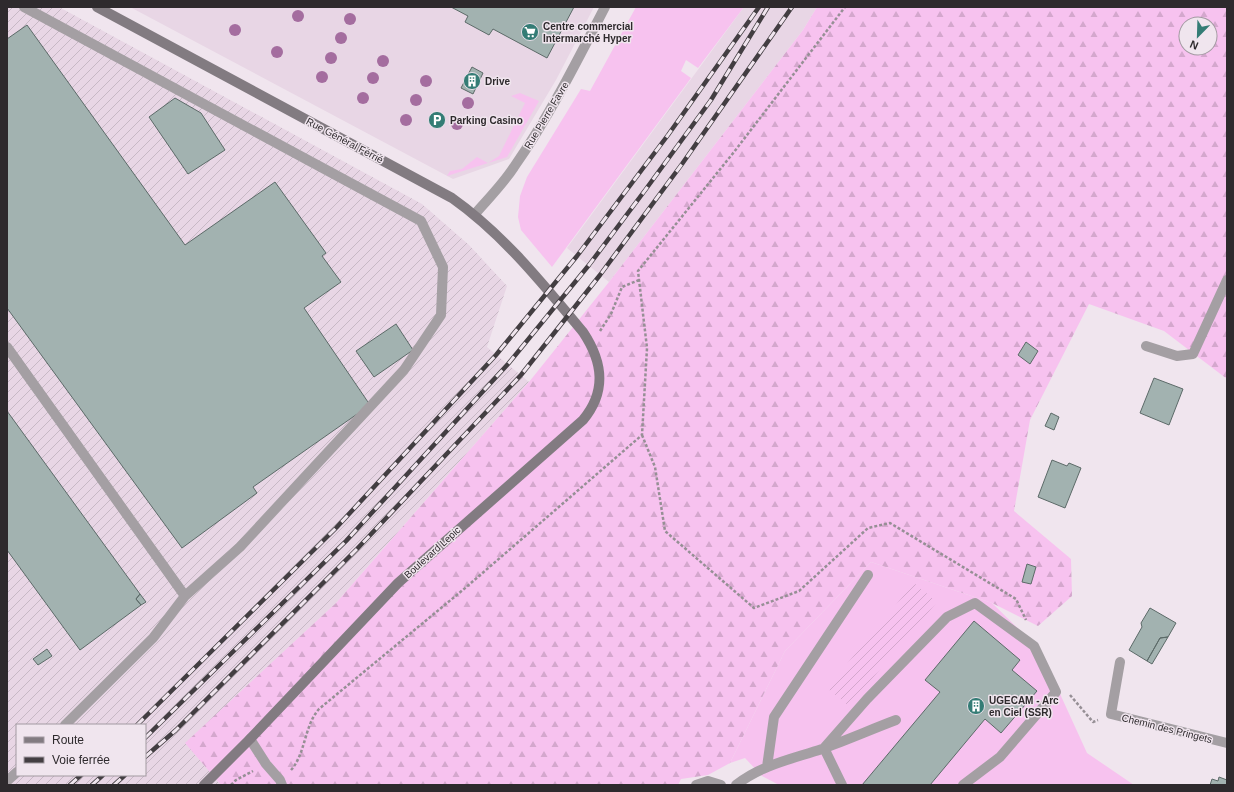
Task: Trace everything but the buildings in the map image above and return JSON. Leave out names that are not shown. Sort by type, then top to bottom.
[{"type":"main road","name":"Rue Général Férrié","points":[[97,7],[452,198],[475,214],[521,259],[564,309]]},
{"type":"main road","name":"Boulevard Lepic","points":[[204,785],[250,739],[398,583],[583,420],[595,402],[600,380],[597,360],[591,344],[564,309]]},
{"type":"street","points":[[24,7],[421,221],[443,267],[441,314],[404,370],[240,547],[185,596],[153,638],[66,724]]},
{"type":"street","name":"Rue Pierre Favre","points":[[475,214],[514,168],[544,119],[605,7]]},
{"type":"street","points":[[1146,346],[1177,356],[1193,354],[1227,280]]},
{"type":"street","points":[[7,347],[185,596]]},
{"type":"street","points":[[767,767],[774,717],[868,575]]},
{"type":"street","points":[[824,748],[867,700],[946,617],[975,603],[1034,646],[1056,692],[1000,757],[963,785]]},
{"type":"street","name":"Chemin des Pringets","points":[[1120,662],[1111,714],[1227,743]]},
{"type":"street","points":[[736,785],[749,774],[824,748],[896,720]]},
{"type":"street","points":[[250,739],[266,764],[280,780],[282,785]]},
{"type":"street","points":[[824,748],[842,785]]},
{"type":"street","points":[[7,781],[16,773]]},
{"type":"street","points":[[696,785],[708,781],[721,785]]},
{"type":"path","points":[[591,344],[611,314],[622,287],[639,280]]},
{"type":"path","points":[[231,785],[236,780],[266,764]]},
{"type":"shaded area","points":[[7,7],[59,7],[422,204],[469,245],[507,286],[487,347],[529,382],[336,603],[186,743],[221,785],[7,785]]},
{"type":"shaded area","name":"Parking Casino","points":[[130,7],[594,7],[556,80],[509,159],[453,179]]},
{"type":"shaded area","points":[[744,7],[817,7],[803,30],[609,282],[567,248]]},
{"type":"green space","points":[[636,7],[744,7],[698,68],[686,60],[681,71],[691,78],[552,267],[521,230],[518,217],[520,196],[527,177],[581,89],[590,91]]},
{"type":"green space","points":[[817,7],[1227,7],[1227,379],[1164,331],[1089,304],[1030,420],[1014,511],[1071,559],[1072,596],[1038,626],[992,603],[871,562],[785,651],[730,763],[708,775],[681,779],[678,785],[221,785],[185,743],[336,603],[529,382],[609,282],[803,30]]},
{"type":"green space","points":[[520,93],[539,101],[507,157],[447,176],[450,171],[462,169],[477,157],[488,163],[499,156],[525,103],[511,96]]},
{"type":"green space","points":[[871,562],[992,603],[1040,650],[1087,753],[1134,785],[779,785],[762,776],[745,758],[730,763],[785,651]]},
{"type":"green space","points":[[914,583],[937,602],[849,706],[827,688]]},
{"type":"railway","points":[[138,724],[336,528],[496,355],[577,256],[668,135],[759,7]]},
{"type":"railway","points":[[146,737],[346,541],[508,364],[589,265],[711,100],[768,7]]},
{"type":"railway","points":[[146,756],[176,730],[357,549],[521,375],[600,275],[682,164],[792,7]]},
{"type":"railway","points":[[70,785],[80,776]]},
{"type":"railway","points":[[92,785],[102,776]]},
{"type":"railway","points":[[114,785],[124,776]]},
{"type":"place","name":"Centre commercial Intermarché Hyper","points":[[530,32]]},
{"type":"place","name":"Drive","points":[[472,81]]},
{"type":"place","name":"Parking Casino","points":[[437,120]]},
{"type":"place","name":"UGECAM - Arc en Ciel (SSR)","points":[[976,706]]}]
